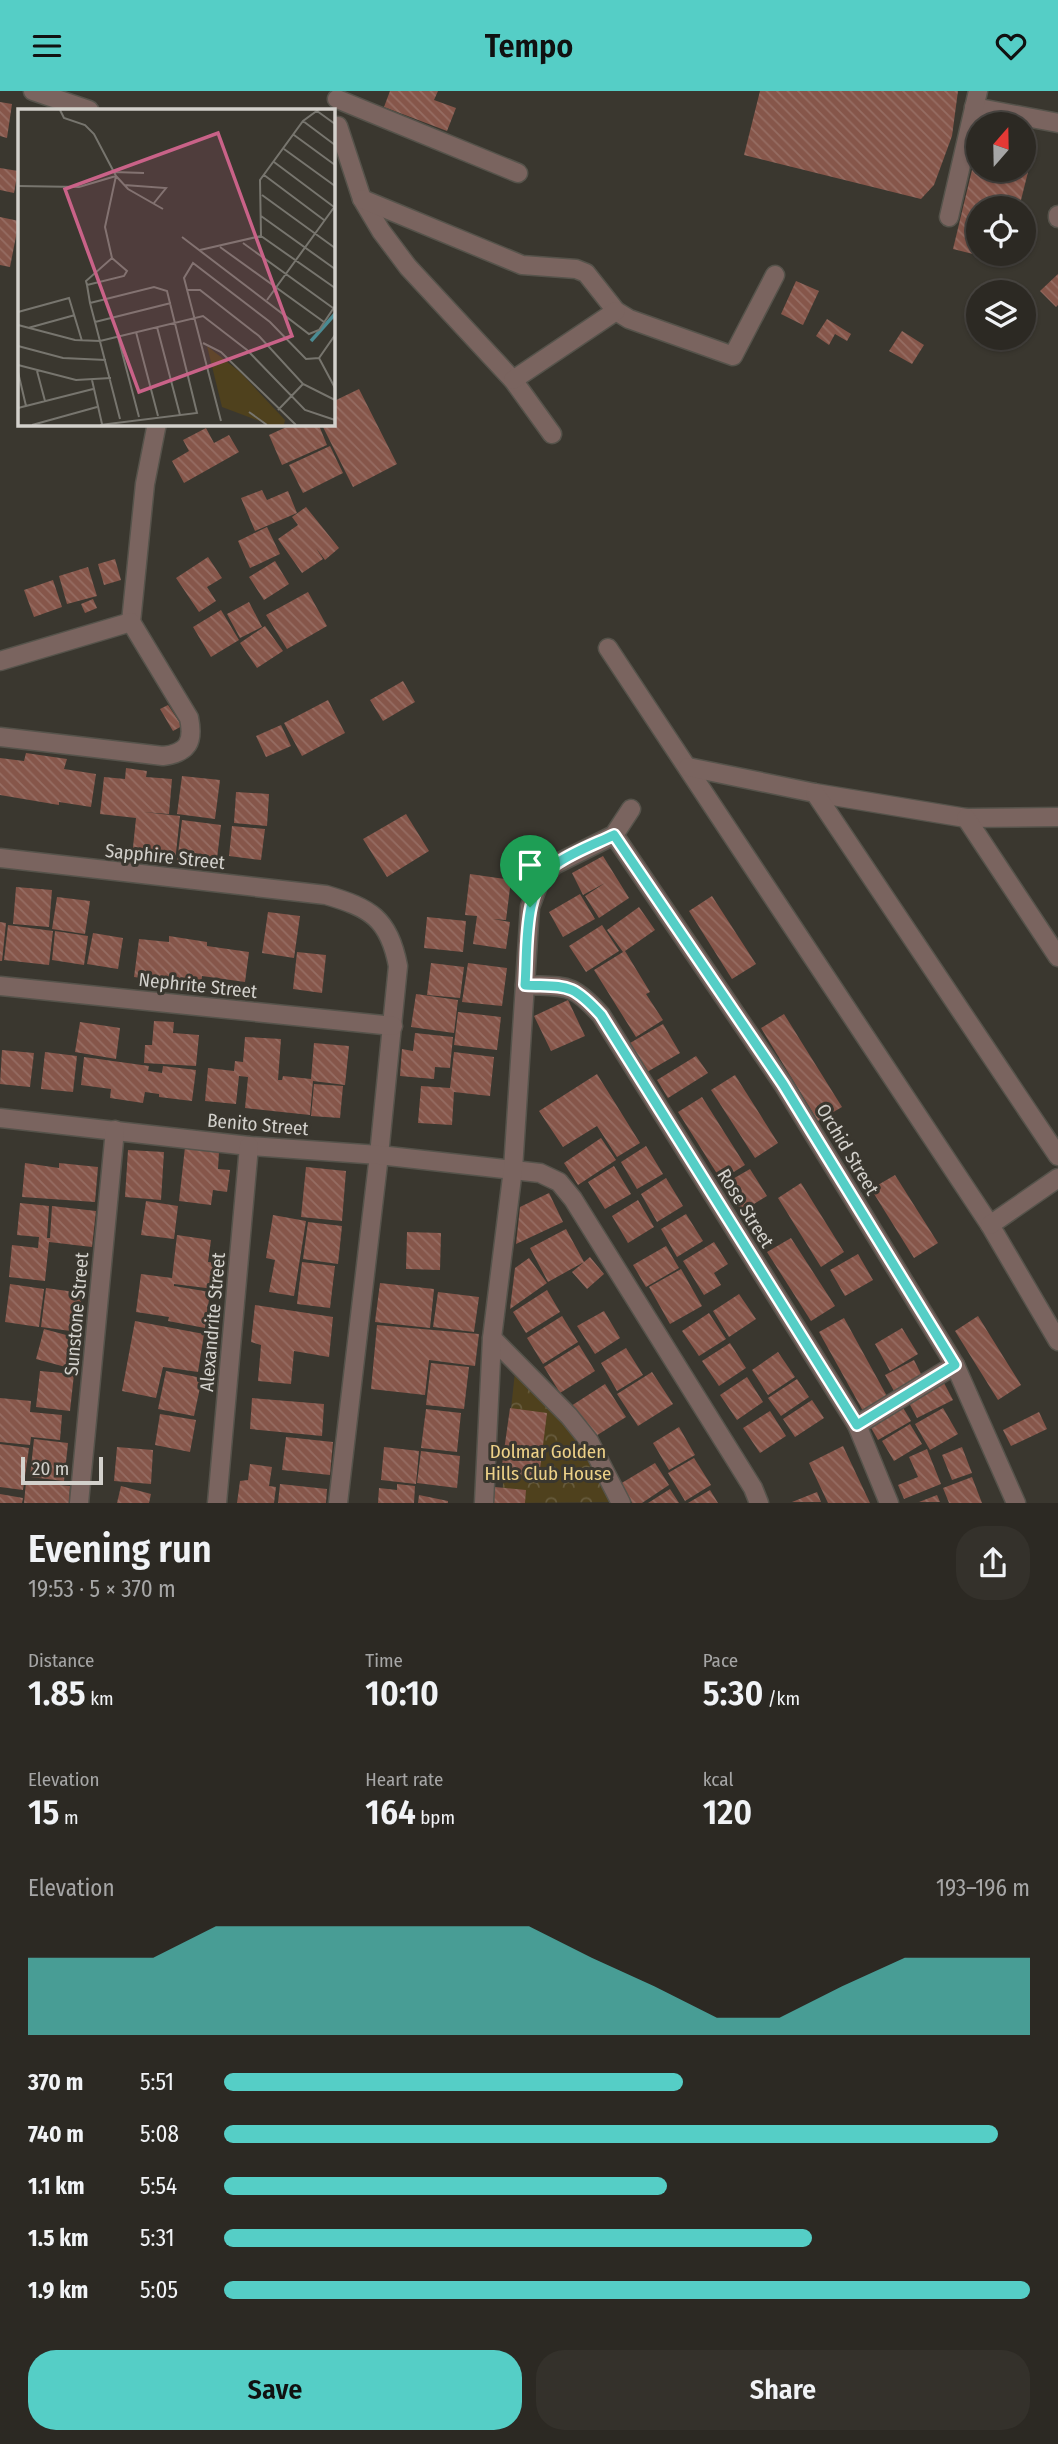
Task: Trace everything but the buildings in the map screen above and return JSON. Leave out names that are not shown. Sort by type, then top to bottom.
[{"type":"street","points":[[33,91],[86,109]]},
{"type":"street","points":[[518,173],[336,95],[334,131],[362,199],[381,231],[408,267],[513,380],[552,434]]},
{"type":"street","points":[[948,217],[976,99],[1058,124]]},
{"type":"street","points":[[362,199],[522,265],[576,269],[586,273],[616,310],[629,319],[733,356],[775,275]]},
{"type":"street","points":[[513,380],[616,310]]},
{"type":"street","points":[[0,737],[163,756],[177,754],[188,745],[192,732],[189,718],[131,622],[145,484],[157,425]]},
{"type":"street","points":[[0,661],[131,622]]},
{"type":"street","points":[[608,648],[990,1225],[1058,1341]]},
{"type":"street","points":[[688,767],[815,793],[966,818],[1058,817]]},
{"type":"street","points":[[815,793],[1058,1156]]},
{"type":"street","points":[[484,1503],[492,1338],[513,1170],[530,907],[540,880],[554,865],[614,835],[631,809]]},
{"type":"street","points":[[966,818],[1058,957]]},
{"type":"street","name":"Orchid Street","points":[[614,835],[783,1084],[955,1365],[1016,1503]]},
{"type":"street","name":"Sapphire Street","points":[[0,858],[326,895],[356,904],[382,922],[394,946],[398,965],[379,1155],[338,1503]]},
{"type":"street","name":"Rose Street","points":[[525,985],[565,986],[582,994],[601,1015],[857,1425],[890,1503]]},
{"type":"street","name":"Nephrite Street","points":[[0,986],[393,1026]]},
{"type":"street","name":"Benito Street","points":[[0,1118],[249,1146],[379,1155],[540,1173],[559,1182],[573,1199],[753,1488],[759,1503]]},
{"type":"street","name":"Sunstone Street","points":[[79,1503],[114,1130]]},
{"type":"street","name":"Alexandrite Street","points":[[217,1503],[249,1146]]},
{"type":"street","points":[[990,1225],[1058,1178]]},
{"type":"street","points":[[492,1338],[569,1416],[589,1441],[621,1503]]},
{"type":"street","points":[[857,1425],[955,1365]]},
{"type":"green space","name":"Dolmar Golden Hills Club House","points":[[515,1372],[579,1431],[613,1502],[501,1503]]},
{"type":"route","points":[[614,835],[783,1084],[955,1365],[857,1425],[601,1015],[582,994],[565,986],[525,985],[530,907],[540,880],[554,865],[614,835]]}]
